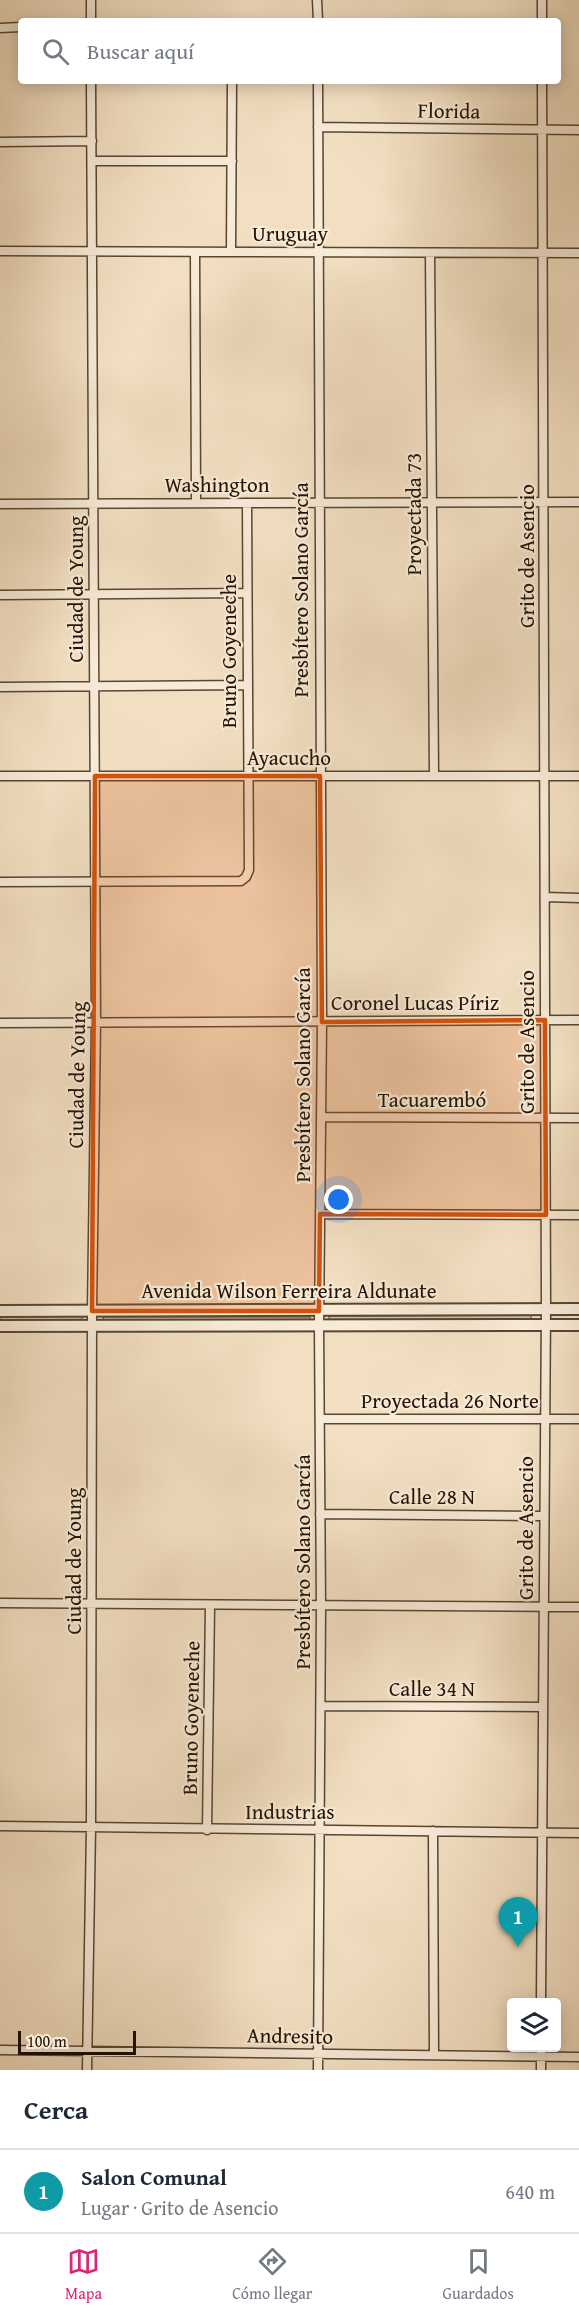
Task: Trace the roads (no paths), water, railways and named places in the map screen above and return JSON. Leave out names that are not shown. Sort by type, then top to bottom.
[{"type":"street","points":[[91,0],[91,18]]},
{"type":"street","points":[[317,0],[318,18]]},
{"type":"street","points":[[542,0],[542,18]]},
{"type":"street","points":[[0,28],[18,27]]},
{"type":"street","name":"Ciudad de Young","points":[[87,2070],[91,1827],[92,1311],[96,1022],[92,84]]},
{"type":"street","points":[[231,252],[232,84]]},
{"type":"street","name":"Presbítero Solano García","points":[[318,84],[322,1022],[319,1311],[321,1706],[318,2070]]},
{"type":"street","name":"Grito de Asencio","points":[[541,1998],[546,1325],[542,84]]},
{"type":"street","name":"Florida","points":[[318,128],[579,130]]},
{"type":"street","points":[[0,142],[92,141]]},
{"type":"street","points":[[92,161],[232,160]]},
{"type":"street","name":"Uruguay","points":[[0,250],[579,253]]},
{"type":"street","points":[[195,252],[196,503]]},
{"type":"street","name":"Proyectada 73","points":[[430,253],[434,775]]},
{"type":"street","name":"Washington","points":[[0,504],[579,502]]},
{"type":"street","name":"Bruno Goyeneche","points":[[96,881],[241,881],[249,870],[247,503]]},
{"type":"street","points":[[0,595],[247,593]]},
{"type":"street","points":[[0,687],[247,685]]},
{"type":"street","name":"Ayacucho","points":[[0,776],[579,776]]},
{"type":"street","points":[[0,882],[96,881]]},
{"type":"street","points":[[546,897],[579,898]]},
{"type":"street","name":"Coronel Lucas Píriz","points":[[0,1023],[579,1020]]},
{"type":"street","name":"Tacuarembó","points":[[321,1117],[579,1118]]},
{"type":"street","points":[[320,1214],[579,1215]]},
{"type":"street","name":"Avenida Wilson Ferreira Aldunate","points":[[0,1311],[579,1310]]},
{"type":"street","name":"Avenida Wilson Ferreira Aldunate","points":[[0,1326],[579,1325]]},
{"type":"street","name":"Proyectada 26 Norte","points":[[320,1419],[579,1419]]},
{"type":"street","name":"Calle 28 N","points":[[320,1514],[544,1516]]},
{"type":"street","points":[[0,1603],[579,1607]]},
{"type":"street","name":"Bruno Goyeneche","points":[[207,1830],[210,1606]]},
{"type":"street","name":"Calle 34 N","points":[[321,1706],[542,1707]]},
{"type":"street","name":"Industrias","points":[[0,1827],[579,1833]]},
{"type":"street","points":[[433,1832],[434,2055]]},
{"type":"street","name":"Andresito","points":[[0,2050],[318,2055],[541,2052],[579,2056]]},
{"type":"street","points":[[541,2052],[541,2070]]},
{"type":"place","name":"Salon Comunal","points":[[518,1947]]}]
